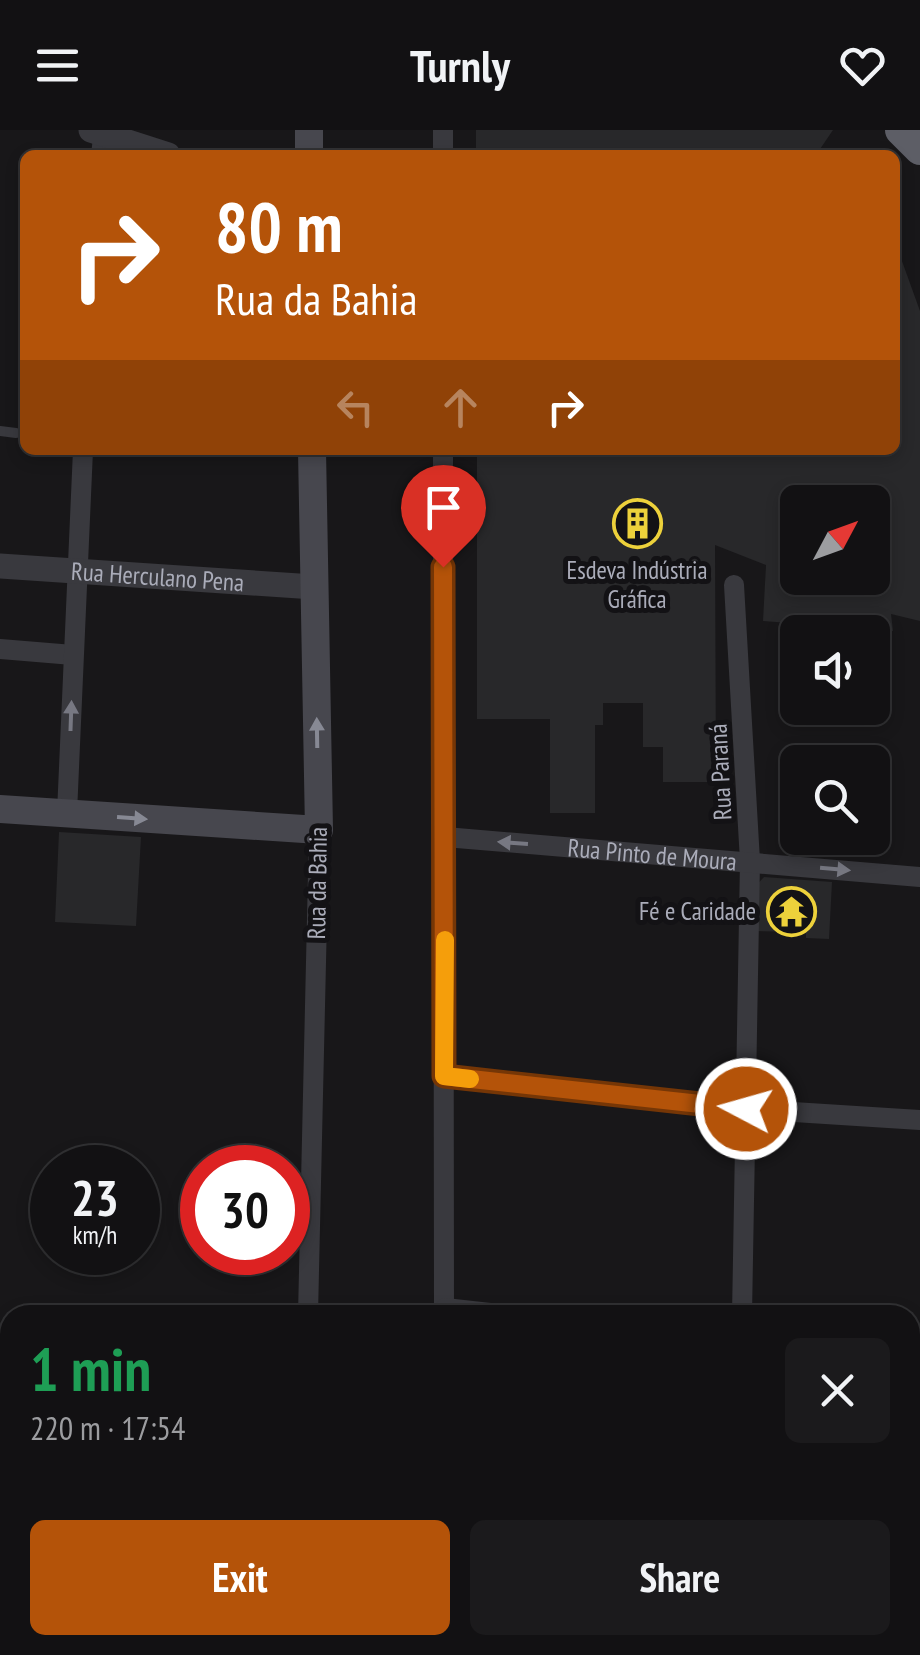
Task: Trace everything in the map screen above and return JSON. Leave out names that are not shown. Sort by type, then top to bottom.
[{"type":"highway","points":[[902,130],[920,149]]},
{"type":"main road","name":"Rua da Bahia","points":[[312,455],[319,830]]},
{"type":"main road","points":[[0,809],[319,830]]},
{"type":"street","points":[[100,137],[149,150]]},
{"type":"street","points":[[68,813],[83,455]]},
{"type":"street","points":[[443,455],[445,1305]]},
{"type":"street","name":"Rua Herculano Pena","points":[[0,566],[314,587]]},
{"type":"street","name":"Rua Paraná","points":[[734,585],[750,860],[742,1305]]},
{"type":"street","points":[[0,649],[73,655]]},
{"type":"street","name":"Rua da Bahia","points":[[308,1305],[319,830]]},
{"type":"street","name":"Rua Pinto de Moura","points":[[445,838],[750,860],[920,877]]},
{"type":"street","points":[[444,1076],[746,1109],[920,1120]]},
{"type":"lane","points":[[0,431],[16,433]]},
{"type":"building","points":[[476,130],[833,130],[819,150],[476,150]]},
{"type":"building","name":"Esdeva Indústria Gráfica","points":[[900,256],[920,311],[920,621],[891,614],[893,631],[890,615],[780,615],[780,622],[763,621],[766,565],[715,545],[716,782],[663,782],[663,747],[643,747],[643,703],[603,703],[603,725],[595,725],[595,813],[550,813],[550,719],[477,719],[477,455],[900,455]]},
{"type":"building","points":[[59,832],[141,837],[136,926],[55,922]]},
{"type":"building","name":"Fé e Caridade","points":[[764,877],[832,882],[829,939],[806,938],[806,932],[751,931],[751,891]]},
{"type":"slow traffic","points":[[445,940],[444,1076],[470,1079]]},
{"type":"place","name":"Esdeva Indústria Gráfica","points":[[637,524]]},
{"type":"place","name":"Fé e Caridade","points":[[791,911]]},
{"type":"route","points":[[443,567],[444,1076],[746,1109]]}]
